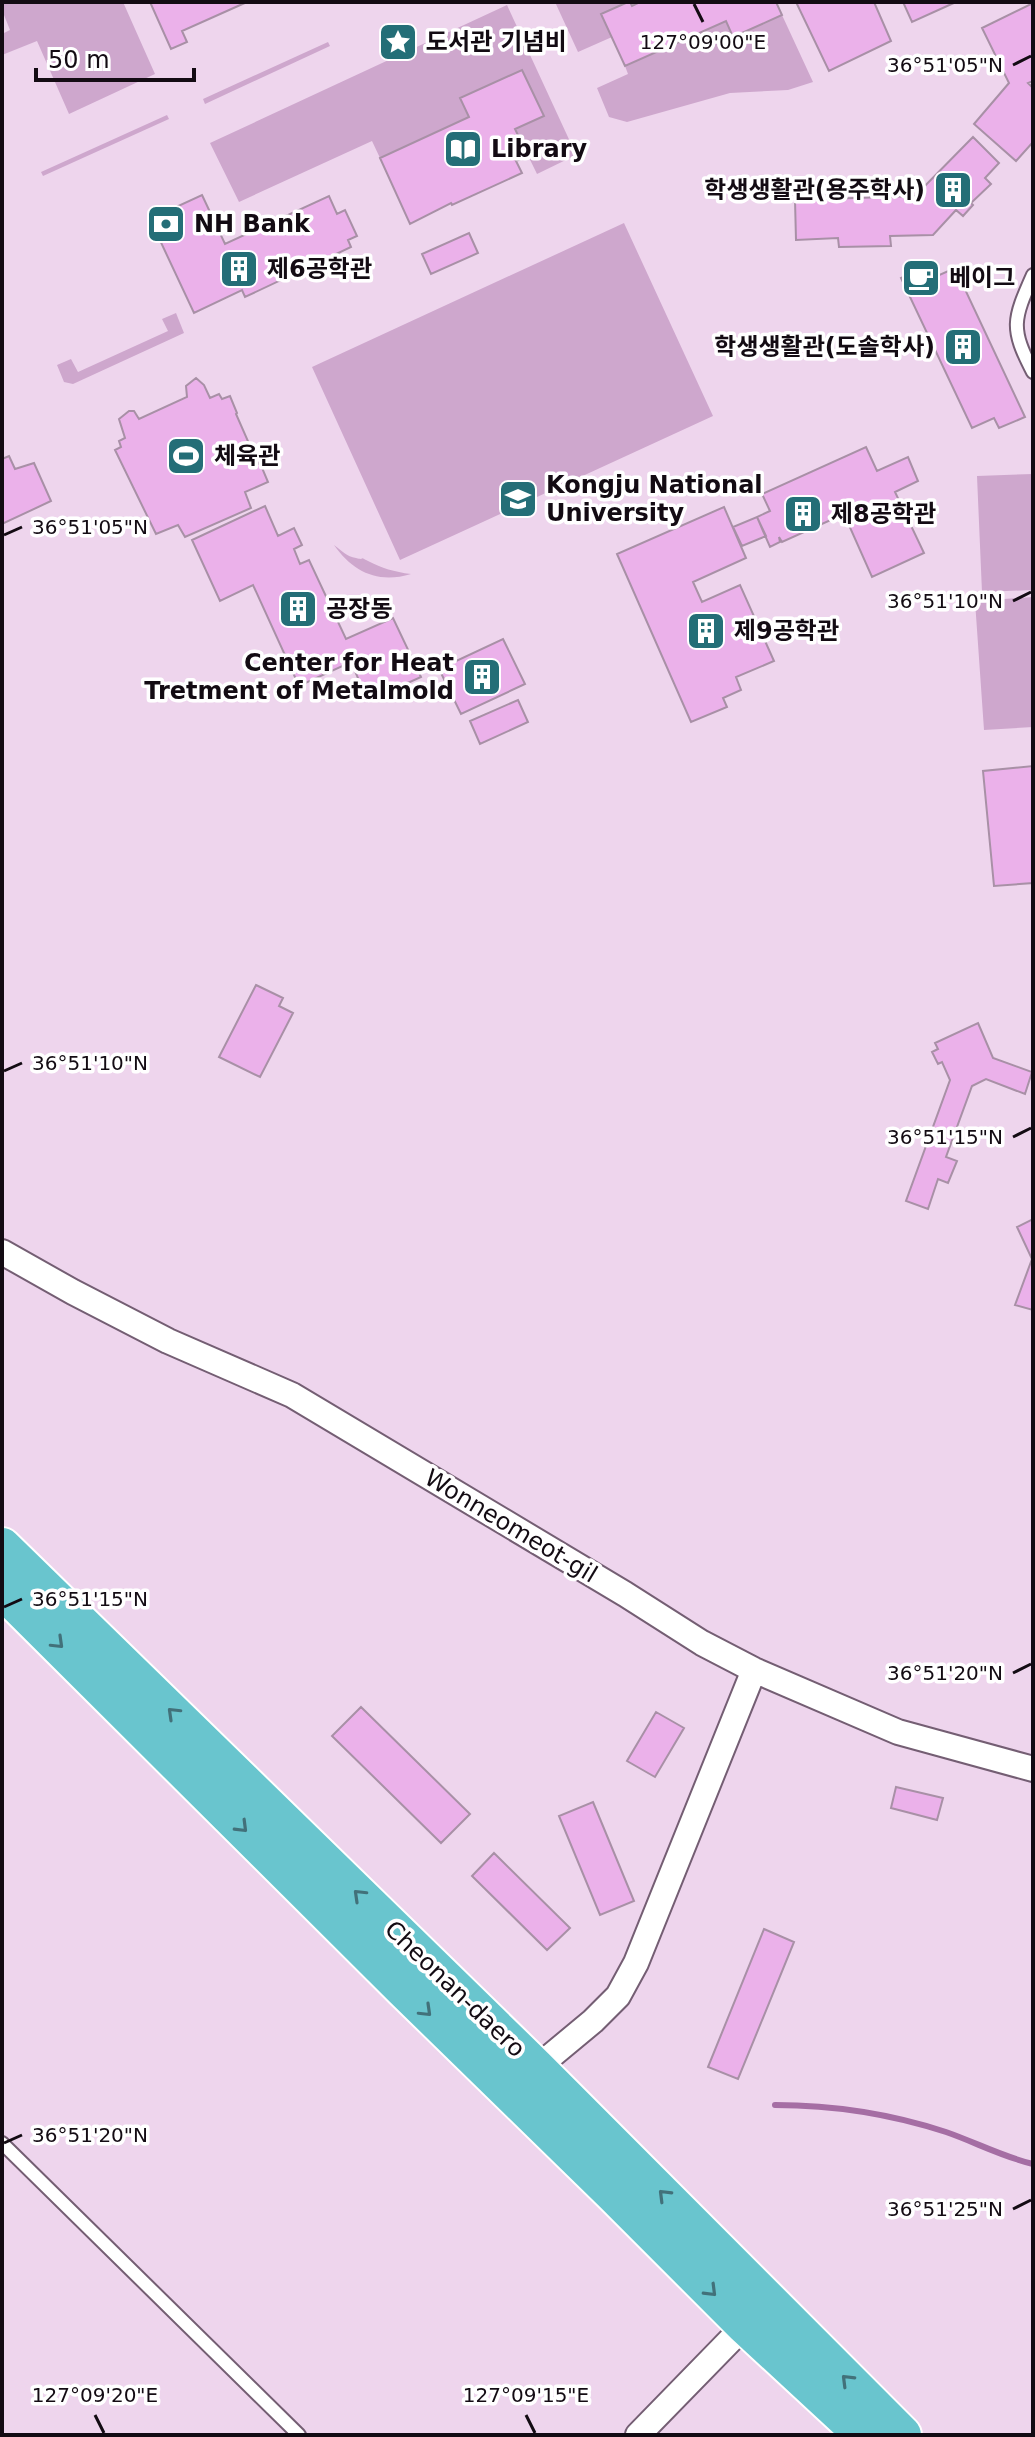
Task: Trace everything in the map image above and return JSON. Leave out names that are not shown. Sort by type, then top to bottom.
[{"type":"main road","name":"Cheonan-daero","points":[[2,1547],[522,2080],[757,2313],[864,2435]]},
{"type":"main road","name":"Cheonan-daero","points":[[2,1589],[522,2080]]},
{"type":"main road","name":"Cheonan-daero","points":[[757,2313],[902,2435]]},
{"type":"street","name":"Wonneomeot-gil","points":[[2,1252],[168,1341],[292,1395],[702,1643],[754,1670],[898,1732],[1033,1769]]},
{"type":"street","points":[[522,2080],[618,1996],[636,1963],[754,1670]]},
{"type":"street","points":[[638,2435],[757,2313]]},
{"type":"lane","points":[[1033,275],[1015,328],[1033,372]]},
{"type":"lane","points":[[2,2143],[299,2435]]},
{"type":"shaded area","points":[[2,2],[123,2],[155,74],[69,114],[37,41],[2,55],[2,34],[10,30]]},
{"type":"shaded area","points":[[555,2],[620,2],[622,5],[602,14],[612,37],[578,52]]},
{"type":"shaded area","points":[[507,5],[574,156],[537,174],[515,129],[544,115],[522,70],[460,98],[469,117],[380,158],[372,141],[239,202],[210,143]]},
{"type":"shaded area","points":[[782,15],[813,82],[788,90],[730,93],[627,122],[609,117],[597,88],[628,74],[625,66],[726,21],[733,37]]},
{"type":"shaded area","points":[[328,42],[330,46],[205,104],[203,99]]},
{"type":"shaded area","points":[[167,115],[169,119],[43,176],[41,172]]},
{"type":"shaded area","points":[[624,223],[713,416],[400,560],[312,367]]},
{"type":"shaded area","points":[[176,313],[184,333],[73,384],[64,382],[57,365],[71,359],[78,372],[168,331],[162,319]]},
{"type":"shaded area","points":[[1033,474],[1033,590],[982,592],[977,476]]},
{"type":"shaded area","points":[[334,545],[350,556],[411,574],[388,577],[367,573],[349,562]]},
{"type":"shaded area","points":[[1033,597],[1033,727],[984,730],[975,601]]},
{"type":"building","points":[[150,2],[247,2],[182,31],[187,42],[171,49]]},
{"type":"building","points":[[628,2],[632,6],[640,2],[776,2],[782,15],[733,37],[726,21],[625,66],[601,14]]},
{"type":"building","points":[[796,2],[874,2],[891,41],[829,71]]},
{"type":"building","points":[[903,2],[956,2],[912,22]]},
{"type":"building","points":[[1033,3],[1033,81],[1028,83],[1033,88],[1033,142],[1016,161],[974,124],[1009,83],[982,28]]},
{"type":"building","name":"Library","points":[[522,70],[544,116],[515,129],[528,156],[516,161],[522,173],[410,224],[380,158],[469,117],[460,98]]},
{"type":"building","name":"학생생활관(용주학사)","points":[[973,137],[999,163],[985,178],[991,184],[971,203],[973,205],[963,216],[956,210],[933,235],[890,236],[891,246],[839,247],[838,238],[796,240],[795,200],[915,196]]},
{"type":"building","name":"제6공학관","points":[[202,195],[225,244],[329,196],[337,214],[345,210],[357,236],[348,240],[351,247],[245,297],[242,290],[194,313],[150,219]]},
{"type":"building","points":[[469,233],[478,253],[431,274],[422,254]]},
{"type":"building","name":"학생생활관(도솔학사)","points":[[929,265],[935,277],[955,268],[1025,417],[999,428],[994,418],[972,428],[901,278]]},
{"type":"building","name":"체육관","points":[[196,378],[204,385],[210,398],[219,394],[222,399],[230,396],[268,482],[245,492],[251,508],[185,537],[178,525],[156,534],[115,450],[121,447],[119,441],[125,438],[119,419],[134,411],[139,419],[187,397],[186,386]]},
{"type":"building","name":"제8공학관","points":[[866,447],[877,471],[908,457],[918,481],[895,492],[924,553],[872,577],[848,523],[859,518],[855,509],[782,542],[779,537],[780,542],[770,547],[757,517],[770,511],[762,494]]},
{"type":"building","points":[[9,456],[15,469],[34,463],[51,501],[2,524],[2,459]]},
{"type":"building","name":"공장동","points":[[265,506],[278,536],[294,528],[302,545],[294,549],[300,564],[309,560],[346,639],[393,618],[421,677],[368,701],[351,662],[299,686],[253,585],[220,601],[192,540]]},
{"type":"building","name":"제9공학관","points":[[724,507],[746,558],[693,582],[702,602],[740,585],[774,661],[736,677],[741,690],[723,698],[727,707],[691,722],[617,554]]},
{"type":"building","points":[[757,517],[766,536],[742,546],[733,527]]},
{"type":"building","name":"Center for Heat Tretment of Metalmold","points":[[503,639],[525,684],[461,714],[439,669]]},
{"type":"building","points":[[518,700],[528,722],[480,744],[470,721]]},
{"type":"building","points":[[1033,766],[1033,883],[994,886],[983,771]]},
{"type":"building","points":[[256,985],[283,998],[279,1006],[293,1013],[260,1077],[219,1057]]},
{"type":"building","points":[[978,1023],[993,1058],[1032,1072],[1025,1094],[986,1079],[972,1086],[946,1157],[957,1161],[948,1183],[938,1179],[928,1209],[906,1201],[950,1080],[942,1062],[938,1064],[932,1052],[938,1049],[935,1043]]},
{"type":"building","points":[[1033,1219],[1033,1310],[1015,1305],[1032,1259],[1017,1227]]},
{"type":"building","points":[[361,1707],[470,1814],[441,1843],[332,1736]]},
{"type":"building","points":[[656,1712],[684,1728],[655,1777],[627,1761]]},
{"type":"building","points":[[896,1787],[943,1798],[937,1820],[891,1808]]},
{"type":"building","points":[[593,1802],[634,1901],[600,1915],[559,1816]]},
{"type":"building","points":[[494,1853],[570,1928],[547,1950],[472,1876]]},
{"type":"building","points":[[764,1929],[794,1942],[738,2079],[708,2067]]},
{"type":"waterway","points":[[775,2105],[840,2109],[904,2120],[1033,2164]]},
{"type":"place","name":"도서관 기념비","points":[[398,42]]},
{"type":"place","name":"Library","points":[[463,149]]},
{"type":"place","name":"학생생활관(용주학사)","points":[[953,190]]},
{"type":"place","name":"NH Bank","points":[[166,224]]},
{"type":"place","name":"제6공학관","points":[[239,269]]},
{"type":"place","name":"베이그","points":[[921,278]]},
{"type":"place","name":"학생생활관(도솔학사)","points":[[963,347]]},
{"type":"place","name":"체육관","points":[[186,456]]},
{"type":"place","name":"Kongju National University","points":[[518,499]]},
{"type":"place","name":"제8공학관","points":[[803,514]]},
{"type":"place","name":"공장동","points":[[298,609]]},
{"type":"place","name":"제9공학관","points":[[706,631]]},
{"type":"place","name":"Center for Heat Tretment of Metalmold","points":[[482,677]]}]
